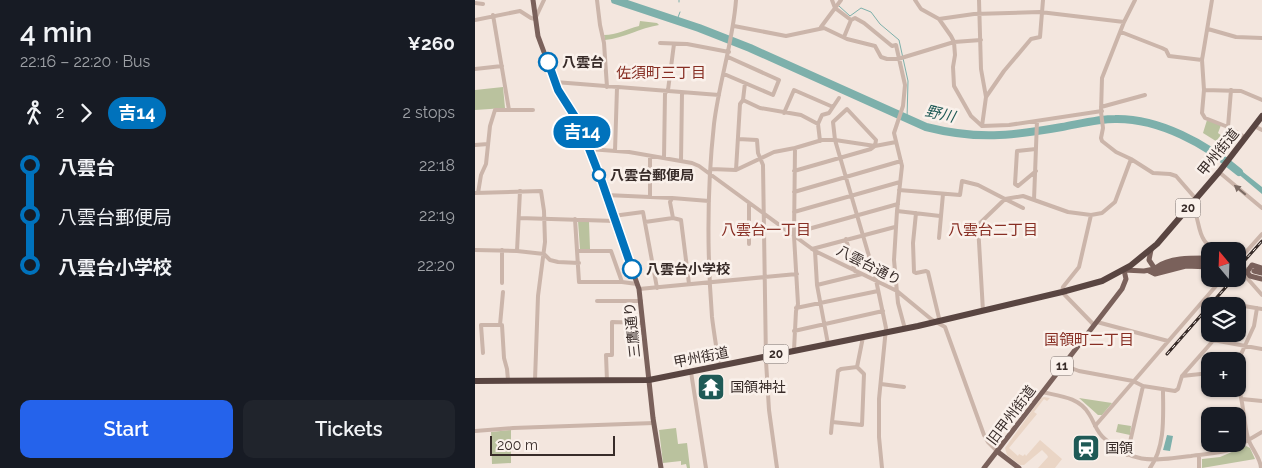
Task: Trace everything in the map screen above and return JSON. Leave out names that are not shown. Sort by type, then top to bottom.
[{"type":"highway","name":"甲州街道","points":[[1123,270],[1151,250],[1220,170],[1262,116]]},
{"type":"highway","name":"20","points":[[934,321],[951,319],[1062,292],[1102,281],[1123,270]]},
{"type":"highway","name":"甲州街道","points":[[475,381],[649,380],[905,329],[934,321]]},
{"type":"main road","name":"三鷹通り","points":[[533,0],[538,36],[555,82],[579,123],[638,287],[661,468]]},
{"type":"main road","points":[[1151,250],[1149,260],[1155,274],[1186,266],[1201,267]]},
{"type":"main road","points":[[1152,270],[1162,263],[1170,261],[1201,258]]},
{"type":"main road","points":[[1123,270],[1152,270],[1185,263],[1201,262]]},
{"type":"main road","points":[[1262,268],[1252,265],[1247,270],[1248,274],[1262,279]]},
{"type":"main road","name":"旧甲州街道","points":[[984,468],[1122,289],[1126,279],[1123,270]]},
{"type":"main road","points":[[1254,271],[1262,273]]},
{"type":"main road","points":[[998,452],[1019,468]]},
{"type":"street","points":[[475,20],[521,11],[535,19],[544,0]]},
{"type":"street","points":[[719,366],[710,282],[710,171],[719,95],[730,47],[736,0]]},
{"type":"street","points":[[832,0],[835,8],[851,20]]},
{"type":"street","points":[[733,29],[786,36],[798,34],[821,27],[841,0]]},
{"type":"street","points":[[915,0],[921,9],[939,19],[954,42],[954,86],[971,116],[983,126],[1037,121],[1101,110],[1145,95]]},
{"type":"street","points":[[979,0],[981,69],[986,97],[983,126]]},
{"type":"street","points":[[986,97],[1004,71],[1031,39],[1040,37],[1043,0]]},
{"type":"street","points":[[1135,0],[1124,22],[1102,78],[1102,142],[1153,173],[1176,176],[1193,202],[1204,242]]},
{"type":"street","points":[[1212,0],[1202,60],[1203,116],[1228,127],[1245,138]]},
{"type":"street","points":[[597,2],[604,43],[607,87]]},
{"type":"street","points":[[475,3],[483,4]]},
{"type":"street","points":[[939,19],[980,14],[1042,12],[1124,22]]},
{"type":"street","points":[[493,15],[509,110]]},
{"type":"street","points":[[851,20],[855,18],[864,23],[891,46],[896,45],[905,85],[902,107],[894,133],[902,166],[895,227],[894,260],[897,291],[905,329]]},
{"type":"street","points":[[844,37],[851,20]]},
{"type":"street","points":[[821,27],[844,37],[875,46],[883,58],[898,59],[954,42],[981,40]]},
{"type":"street","points":[[1208,29],[1236,38],[1262,38]]},
{"type":"street","points":[[1121,32],[1166,50],[1169,56],[1202,60]]},
{"type":"street","points":[[660,43],[687,44],[728,55],[779,80],[773,95],[724,74]]},
{"type":"street","points":[[664,158],[666,92],[673,60],[674,44]]},
{"type":"street","points":[[475,68],[502,66]]},
{"type":"street","points":[[555,82],[719,95]]},
{"type":"street","points":[[736,170],[740,104],[743,100],[745,83]]},
{"type":"street","points":[[615,151],[617,88]]},
{"type":"street","points":[[784,113],[794,90],[833,107]]},
{"type":"street","points":[[1204,90],[1241,91],[1262,100]]},
{"type":"street","points":[[1228,127],[1231,90]]},
{"type":"street","points":[[681,161],[682,93]]},
{"type":"street","points":[[820,141],[818,124],[822,115],[829,113],[839,98]]},
{"type":"street","points":[[743,100],[760,108],[801,116],[818,124]]},
{"type":"street","points":[[794,171],[840,158],[871,149],[875,146],[876,140],[847,109],[833,122],[835,140],[840,158],[846,177],[851,196],[863,234],[879,291],[887,332],[879,399],[879,437],[882,468]]},
{"type":"street","points":[[533,110],[495,110],[486,164],[481,175],[477,193],[541,191],[545,218],[544,254],[539,296],[535,380]]},
{"type":"street","points":[[1035,200],[1037,121]]},
{"type":"street","points":[[1254,126],[1262,130]]},
{"type":"street","points":[[738,139],[757,140],[758,153],[763,165],[766,356],[769,410],[777,468]]},
{"type":"street","points":[[589,149],[681,161],[710,171],[736,170],[773,152],[820,141],[835,140],[875,146],[896,142]]},
{"type":"street","points":[[475,146],[488,144]]},
{"type":"street","points":[[793,350],[796,308],[798,304],[794,234],[795,148]]},
{"type":"street","points":[[1036,150],[1017,151],[1015,184],[1019,186],[1036,171]]},
{"type":"street","points":[[650,156],[650,197]]},
{"type":"street","points":[[983,311],[978,225],[1005,199],[1023,196],[1068,212],[1091,215],[1102,213],[1115,202],[1131,158]]},
{"type":"street","points":[[794,192],[901,161]]},
{"type":"street","points":[[1220,170],[1262,208]]},
{"type":"street","name":"八雲台通り","points":[[710,171],[749,203],[814,250],[897,291],[934,321],[945,327],[984,435],[998,452]]},
{"type":"street","points":[[899,190],[960,195],[962,181],[977,185],[1023,208]]},
{"type":"street","points":[[794,212],[900,182]]},
{"type":"street","points":[[517,251],[520,191]]},
{"type":"street","points":[[939,238],[943,194]]},
{"type":"street","points":[[606,195],[709,201]]},
{"type":"street","points":[[671,198],[673,218]]},
{"type":"street","points":[[749,203],[749,244]]},
{"type":"street","points":[[794,234],[897,204]]},
{"type":"street","points":[[897,211],[940,216]]},
{"type":"street","points":[[519,218],[614,218],[643,212],[657,288]]},
{"type":"street","points":[[916,213],[913,243],[915,274],[928,272],[934,321]]},
{"type":"street","points":[[1091,215],[1079,267],[1063,287],[1062,292],[1096,324],[1168,341]]},
{"type":"street","points":[[645,222],[673,218],[681,220],[689,284]]},
{"type":"street","points":[[575,219],[579,282],[622,282],[638,287],[657,288],[797,274]]},
{"type":"street","points":[[828,344],[817,285],[814,250],[863,234],[895,227]]},
{"type":"street","points":[[1246,252],[1262,234]]},
{"type":"street","points":[[846,239],[855,271]]},
{"type":"street","points":[[475,250],[502,250],[544,254],[550,260],[579,263]]},
{"type":"street","points":[[502,250],[502,283]]},
{"type":"street","points":[[578,252],[611,251],[622,282]]},
{"type":"street","points":[[817,285],[862,274]]},
{"type":"street","points":[[1248,274],[1247,278],[1262,295]]},
{"type":"street","points":[[1095,426],[1214,288]]},
{"type":"street","points":[[796,308],[879,291]]},
{"type":"street","points":[[499,325],[503,292]]},
{"type":"street","points":[[597,301],[641,301]]},
{"type":"street","points":[[1246,306],[1262,308]]},
{"type":"street","points":[[1242,352],[1254,326],[1257,308]]},
{"type":"street","points":[[794,330],[883,311]]},
{"type":"street","points":[[607,381],[605,355],[612,355],[612,322],[643,323]]},
{"type":"street","points":[[483,353],[481,325],[503,325],[504,358],[508,380]]},
{"type":"street","points":[[857,367],[863,337]]},
{"type":"street","points":[[1063,365],[1079,371],[1133,381],[1143,386],[1175,391],[1178,389],[1182,376],[1211,342]]},
{"type":"street","points":[[1222,342],[1262,350]]},
{"type":"street","points":[[832,422],[861,425],[864,374],[857,367]]},
{"type":"street","points":[[831,433],[838,371],[857,367]]},
{"type":"street","points":[[691,372],[706,468]]},
{"type":"street","points":[[1182,376],[1201,375]]},
{"type":"street","points":[[881,384],[904,387]]},
{"type":"street","points":[[1127,455],[1143,386]]},
{"type":"street","points":[[1150,468],[1156,460],[1163,425],[1163,389]]},
{"type":"street","points":[[1042,392],[1072,399],[1081,404],[1089,413],[1098,433],[1107,441],[1127,455],[1149,460],[1218,453],[1232,449],[1262,432]]},
{"type":"street","points":[[1261,468],[1248,440],[1242,399],[1262,401]]},
{"type":"street","points":[[475,431],[654,423]]},
{"type":"street","points":[[1199,455],[1199,468]]},
{"type":"green space","points":[[640,21],[657,23],[659,25],[605,40],[604,35],[639,26]]},
{"type":"green space","points":[[503,87],[505,108],[475,110],[475,90]]},
{"type":"green space","points":[[1207,120],[1221,125],[1218,133],[1222,136],[1219,143],[1203,133]]},
{"type":"green space","points":[[578,221],[589,222],[590,249],[580,249]]},
{"type":"green space","points":[[1079,398],[1112,403],[1102,415],[1098,415]]},
{"type":"green space","points":[[1118,424],[1131,426],[1130,435],[1116,432]]},
{"type":"green space","points":[[676,428],[678,444],[687,443],[690,468],[687,468],[686,464],[681,465],[681,461],[663,463],[659,430]]},
{"type":"green space","points":[[511,430],[511,463],[492,464],[491,432]]},
{"type":"green space","points":[[1246,446],[1250,448],[1255,459],[1202,468],[1202,459],[1220,457],[1232,452],[1246,452]]},
{"type":"shaded area","points":[[1041,398],[1050,398],[1047,401],[1044,399],[1034,412],[1037,414],[1009,448],[1018,456],[1019,454],[1023,456],[1025,454],[1026,456],[1040,440],[1062,459],[1055,468],[1038,468],[1048,457],[1042,450],[1024,465],[1020,465],[1007,455],[1005,448]]},
{"type":"water","points":[[1233,164],[1262,187],[1262,194],[1230,167]]},
{"type":"water","points":[[1167,435],[1173,436],[1170,451],[1163,450]]},
{"type":"waterway","name":"野川","points":[[615,0],[699,28],[750,48],[926,127],[962,134],[994,135],[1026,133],[1102,120],[1132,120],[1165,128],[1181,135],[1212,152],[1239,172]]},
{"type":"waterway","points":[[839,6],[850,16],[861,8],[871,12],[880,24],[899,40],[908,81],[907,119]]},
{"type":"waterway","points":[[677,20],[680,12]]},
{"type":"tunnel","points":[[1246,269],[1252,271]]},
{"type":"railway","points":[[1246,259],[1262,241]]},
{"type":"railway","points":[[1167,354],[1225,288]]},
{"type":"bus line","name":"吉14","points":[[548,62],[558,90],[579,123],[632,269]]},
{"type":"place","name":"八雲台","points":[[548,62]]},
{"type":"place","name":"八雲台郵便局","points":[[599,175]]},
{"type":"place","name":"八雲台小学校","points":[[632,269]]},
{"type":"place","name":"国領神社","points":[[711,387]]},
{"type":"place","name":"国領","points":[[1086,448]]},
{"type":"district","name":"佐須町三丁目","points":[[661,73]]},
{"type":"district","name":"八雲台一丁目","points":[[766,230]]},
{"type":"district","name":"八雲台二丁目","points":[[993,230]]},
{"type":"district","name":"国領町二丁目","points":[[1089,340]]}]
